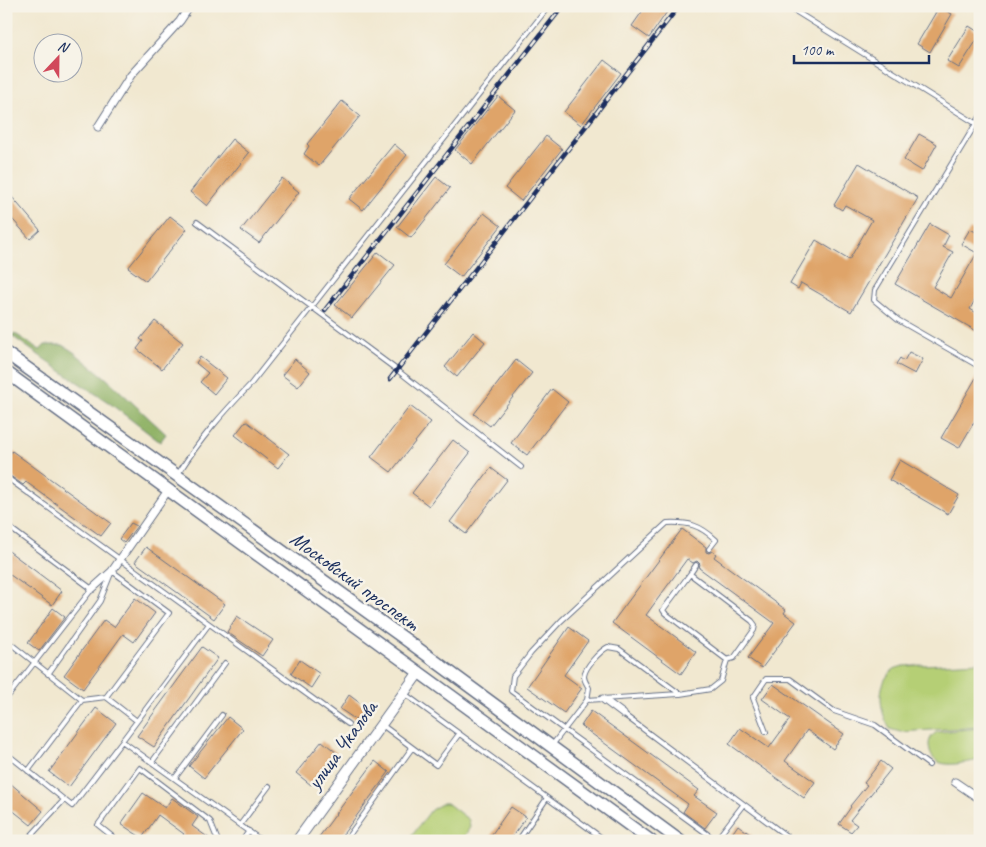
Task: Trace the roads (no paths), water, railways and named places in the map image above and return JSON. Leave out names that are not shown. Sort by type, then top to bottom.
[{"type":"main road","name":"Московский проспект","points":[[6,353],[405,639],[680,841]]},
{"type":"main road","name":"Московский проспект","points":[[6,372],[651,841]]},
{"type":"main road","points":[[542,761],[552,747]]},
{"type":"street","points":[[98,127],[131,75],[180,21],[190,6]]},
{"type":"street","points":[[92,589],[112,571],[169,489]]},
{"type":"street","name":"улица Чкалова","points":[[297,841],[419,672]]},
{"type":"street","points":[[603,699],[623,714]]},
{"type":"street","points":[[955,782],[980,800]]},
{"type":"lane","points":[[176,476],[216,420],[250,385],[549,6]]},
{"type":"lane","points":[[786,6],[980,126]]},
{"type":"lane","points":[[980,117],[875,290],[874,300],[898,320],[980,367]]},
{"type":"lane","points":[[197,222],[397,370],[521,466]]},
{"type":"lane","points":[[6,477],[348,724]]},
{"type":"lane","points":[[709,549],[716,540],[705,530],[684,522],[667,524],[561,621],[530,653],[512,676],[511,691],[716,841],[743,805]]},
{"type":"lane","points":[[6,525],[92,589],[6,698]]},
{"type":"lane","points":[[696,566],[663,610],[727,660]]},
{"type":"lane","points":[[48,674],[100,602],[112,571],[169,613],[106,697]]},
{"type":"lane","points":[[690,574],[755,625],[754,630],[734,658],[727,660]]},
{"type":"lane","points":[[6,753],[72,806],[209,624]]},
{"type":"lane","points":[[6,640],[82,700],[106,697],[137,721]]},
{"type":"lane","points":[[552,747],[587,700],[589,688],[584,680],[585,673],[601,650],[608,646],[618,648],[680,694]]},
{"type":"lane","points":[[587,700],[712,690],[720,681],[727,660]]},
{"type":"lane","points":[[152,762],[225,663]]},
{"type":"lane","points":[[766,732],[753,698],[766,679],[790,679],[834,711],[875,725],[930,765]]},
{"type":"lane","points":[[403,692],[606,841]]},
{"type":"lane","points":[[28,771],[82,700]]},
{"type":"lane","points":[[623,714],[793,841]]},
{"type":"lane","points":[[175,778],[222,715]]},
{"type":"lane","points":[[380,724],[436,765],[459,734]]},
{"type":"lane","points":[[122,741],[262,841]]},
{"type":"lane","points":[[345,841],[412,748]]},
{"type":"lane","points":[[118,841],[98,825],[140,768],[210,821],[218,841]]},
{"type":"lane","points":[[240,825],[269,786]]},
{"type":"lane","points":[[518,841],[547,798]]},
{"type":"lane","points":[[26,841],[64,800]]},
{"type":"lane","points":[[242,841],[249,831]]},
{"type":"lane","points":[[593,841],[597,835]]},
{"type":"railway","points":[[325,310],[563,6]]},
{"type":"railway","points":[[390,379],[679,6]]}]
